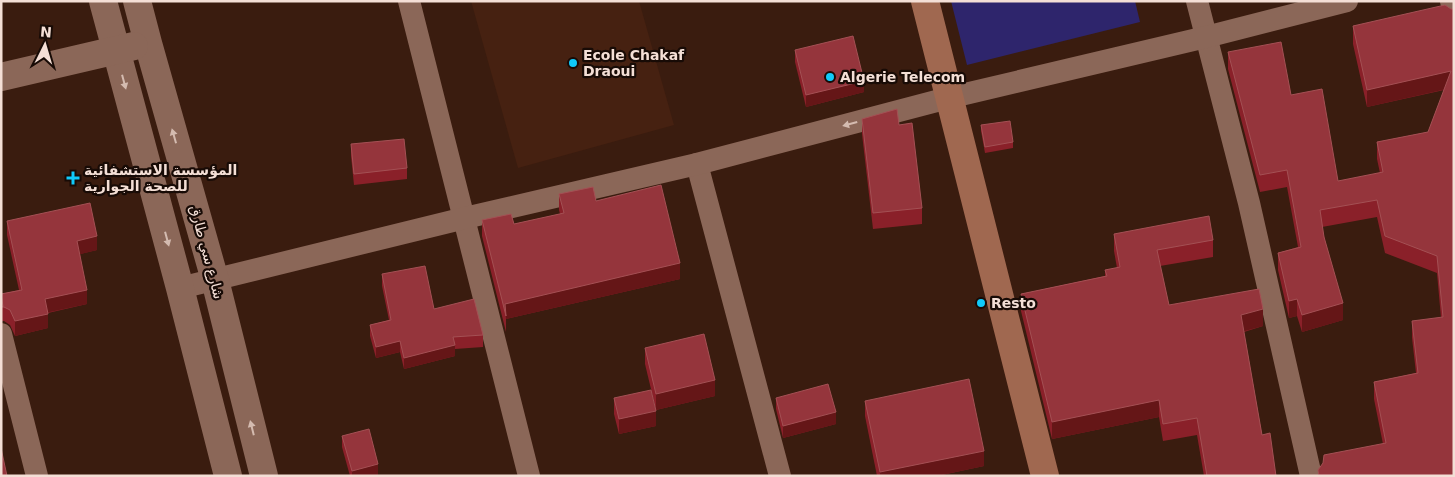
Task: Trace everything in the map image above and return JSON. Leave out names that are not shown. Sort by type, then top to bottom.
[{"type":"main road","points":[[925,1],[948,98],[1046,476]]},
{"type":"street","points":[[103,1],[228,476]]},
{"type":"street","name":"شارع سي طارق","points":[[138,1],[148,43],[215,280],[264,476]]},
{"type":"street","points":[[409,1],[529,476]]},
{"type":"street","points":[[1197,1],[1249,203],[1311,476]]},
{"type":"street","points":[[180,288],[465,218],[697,164],[948,98],[1206,38],[1347,1]]},
{"type":"street","points":[[1451,1],[1454,13]]},
{"type":"street","points":[[1,76],[148,43]]},
{"type":"street","points":[[697,164],[780,476]]},
{"type":"street","points":[[1,334],[37,476]]},
{"type":"shaded area","name":"Ecole Chakaf Draoui","points":[[471,1],[639,1],[674,125],[518,168]]},
{"type":"shaded area","points":[[951,1],[1135,1],[1140,22],[967,65]]},
{"type":"building","points":[[1445,5],[1454,9],[1454,476],[1319,476],[1318,470],[1323,463],[1324,455],[1386,443],[1374,382],[1418,373],[1412,321],[1443,317],[1437,256],[1385,236],[1377,200],[1320,210],[1324,237],[1343,303],[1302,315],[1297,299],[1289,301],[1278,253],[1301,247],[1287,170],[1260,175],[1228,52],[1281,42],[1291,95],[1322,89],[1338,181],[1383,172],[1377,142],[1428,132],[1451,71],[1367,90],[1353,26]]},
{"type":"building","name":"Algerie Telecom","points":[[853,36],[864,81],[806,95],[795,50]]},
{"type":"building","points":[[897,109],[899,125],[912,123],[922,208],[873,213],[862,119]]},
{"type":"building","points":[[1010,121],[1013,142],[985,147],[981,125]]},
{"type":"building","points":[[404,139],[407,168],[354,174],[351,144]]},
{"type":"building","points":[[661,185],[680,263],[505,304],[506,316],[482,220],[511,214],[514,224],[564,213],[559,194],[593,187],[596,201]]},
{"type":"building","points":[[90,203],[97,236],[77,241],[87,290],[45,299],[48,314],[15,321],[10,310],[1,307],[3,306],[1,294],[22,290],[7,221]]},
{"type":"building","points":[[1209,216],[1213,240],[1157,250],[1169,305],[1259,289],[1263,309],[1241,315],[1262,435],[1270,433],[1276,476],[1207,476],[1197,418],[1163,424],[1159,400],[1052,422],[1021,294],[1107,276],[1105,270],[1120,267],[1114,234]]},
{"type":"building","points":[[425,266],[434,309],[474,299],[483,335],[453,337],[455,345],[404,358],[400,341],[376,347],[370,325],[391,320],[382,274]]},
{"type":"building","points":[[704,334],[715,380],[656,394],[645,348]]},
{"type":"building","points":[[969,379],[984,451],[880,472],[865,401]]},
{"type":"building","points":[[828,384],[836,412],[783,426],[776,398]]},
{"type":"building","points":[[651,390],[656,411],[619,419],[614,398]]},
{"type":"building","points":[[369,429],[378,464],[352,471],[342,436]]},
{"type":"building","points":[[1,448],[7,476],[1,476]]},
{"type":"place","name":"Ecole Chakaf Draoui","points":[[573,63]]},
{"type":"place","name":"Algerie Telecom","points":[[830,77]]},
{"type":"place","name":"المؤسسة الاستشفائية للصحة الجوارية","points":[[73,178]]},
{"type":"place","name":"Resto","points":[[981,303]]}]
